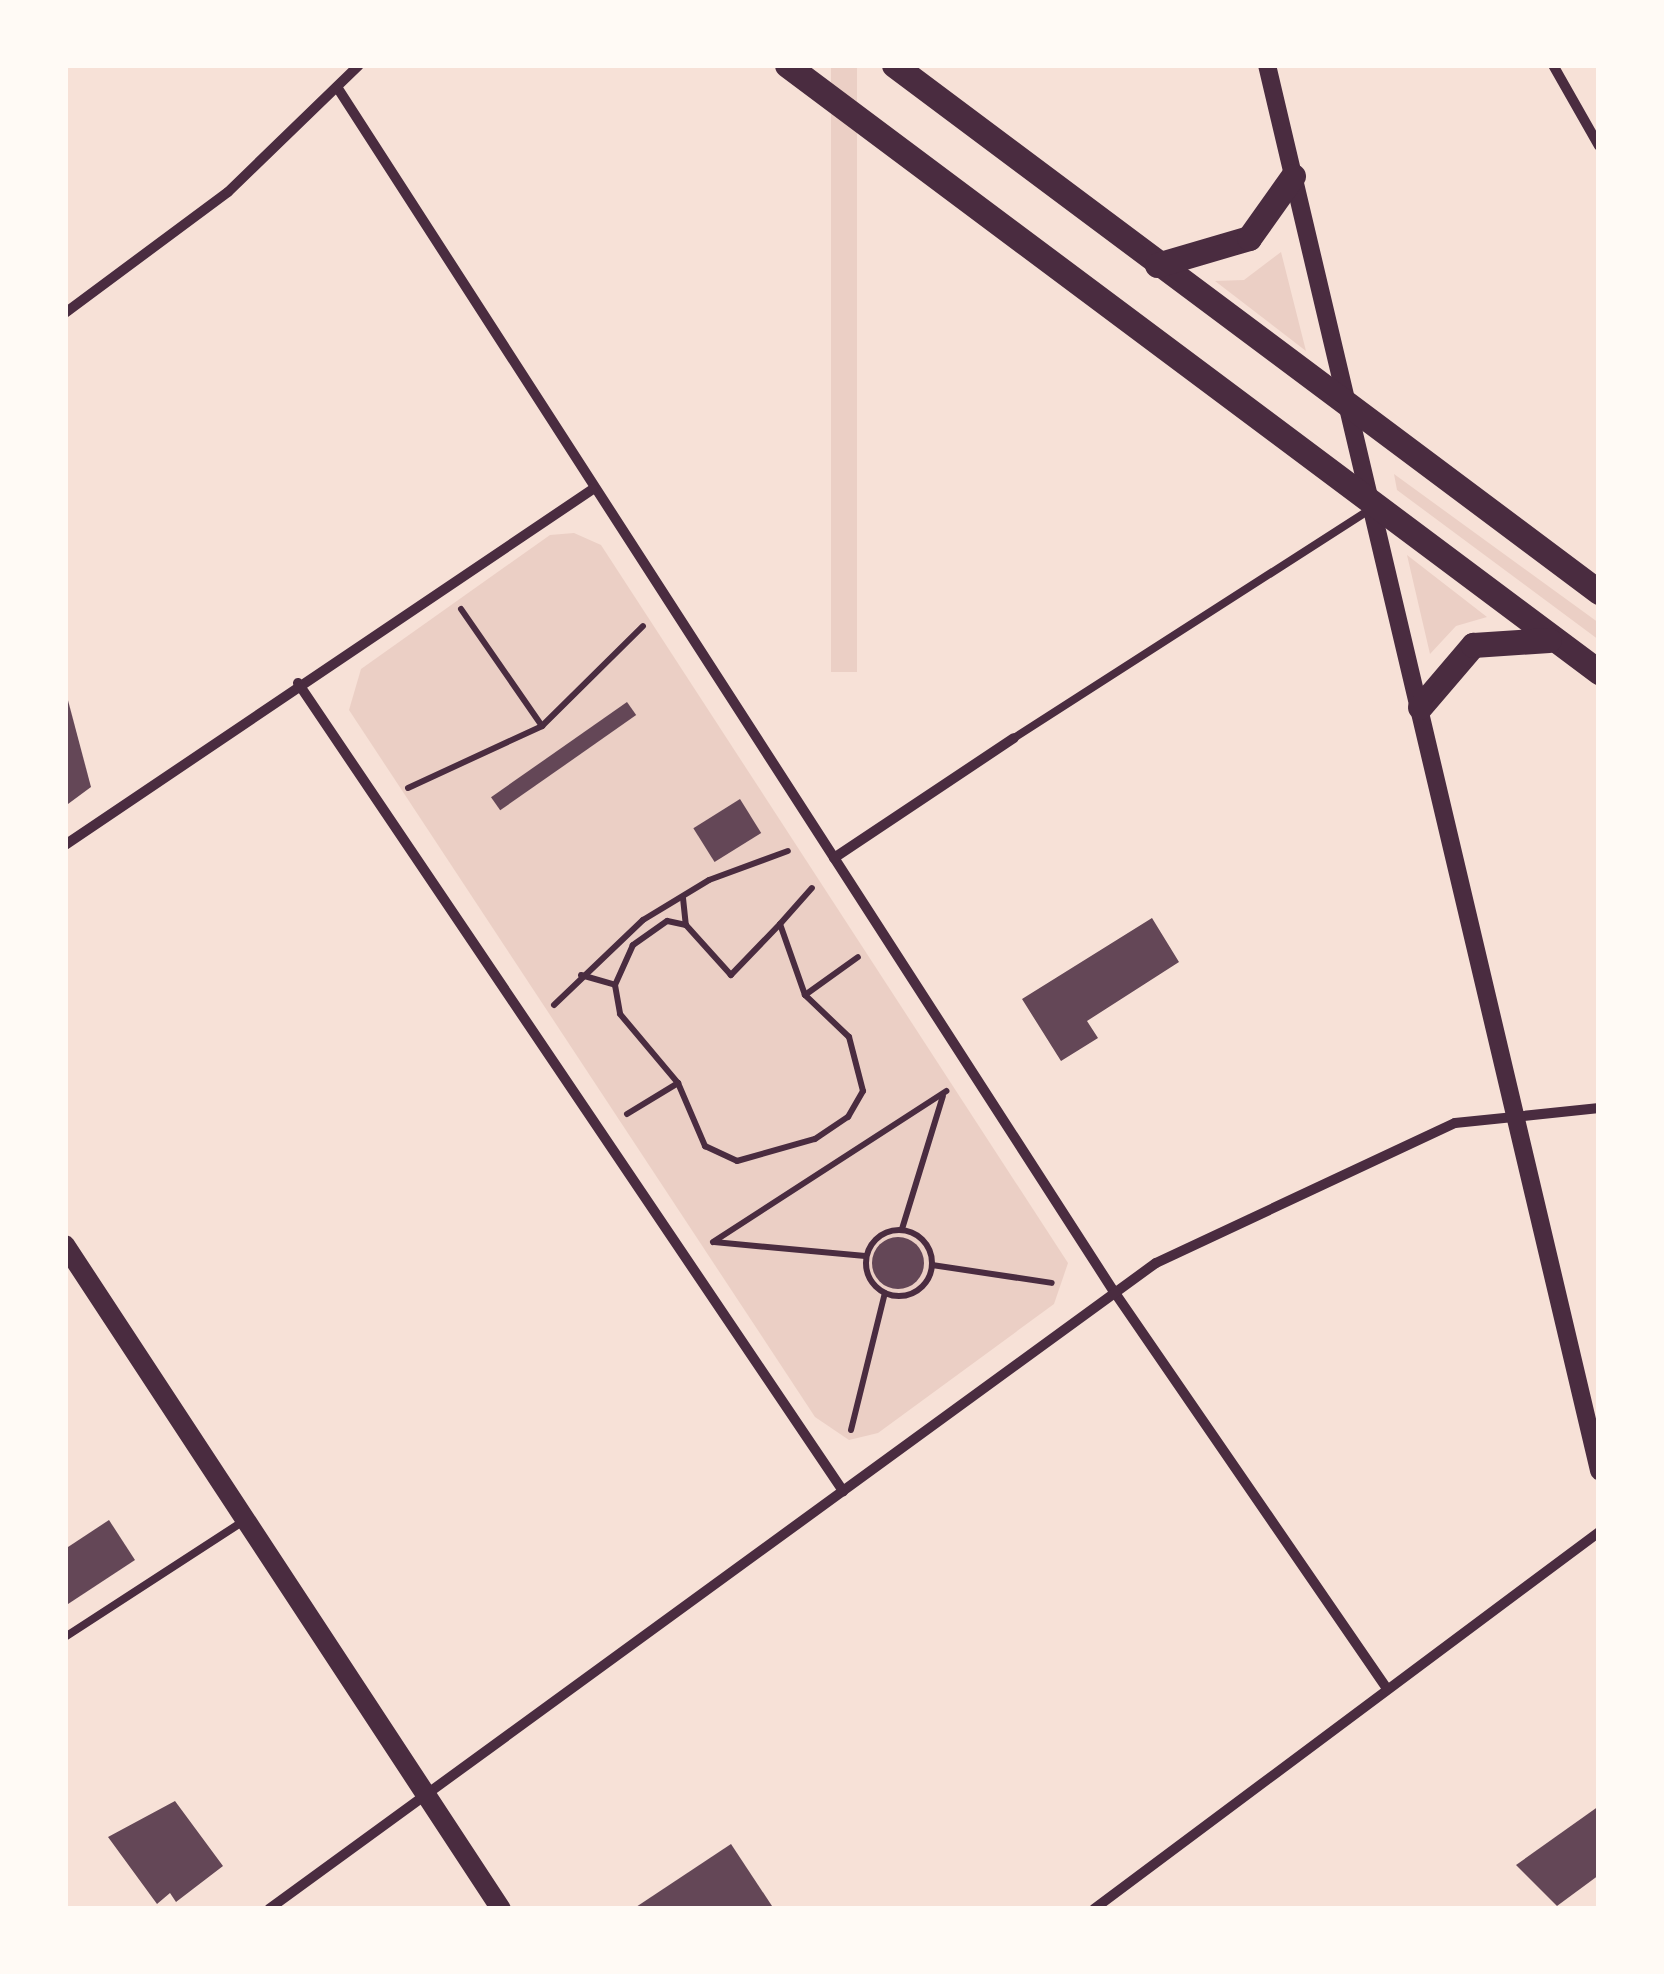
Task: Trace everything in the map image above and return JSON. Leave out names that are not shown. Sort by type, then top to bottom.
[{"type":"main road","points":[[786,65],[1550,640],[1599,672]]},
{"type":"main road","points":[[894,65],[1599,592]]},
{"type":"main road","points":[[1158,265],[1249,238],[1294,176]]},
{"type":"main road","points":[[1420,707],[1473,645],[1550,640]]},
{"type":"main road","points":[[65,1245],[501,1909]]},
{"type":"street","points":[[65,313],[228,192],[359,65]]},
{"type":"street","points":[[1267,65],[1599,1471]]},
{"type":"street","points":[[1553,65],[1599,146]]},
{"type":"street","points":[[337,87],[1112,1290],[1386,1687]]},
{"type":"street","points":[[65,845],[298,683],[593,489]]},
{"type":"street","points":[[298,683],[843,1491]]},
{"type":"street","points":[[834,858],[1014,738]]},
{"type":"street","points":[[269,1909],[1112,1290],[1455,1123],[1599,1108]]},
{"type":"street","points":[[1094,1909],[1386,1687],[1599,1532]]},
{"type":"lane","points":[[1014,738],[1374,507]]},
{"type":"lane","points":[[65,1638],[244,1520]]},
{"type":"path","points":[[460,610],[542,726]]},
{"type":"path","points":[[408,788],[542,726],[642,626]]},
{"type":"path","points":[[554,1005],[582,976],[683,898],[788,852]]},
{"type":"path","points":[[683,898],[686,925],[730,975],[812,888]]},
{"type":"path","points":[[686,925],[667,921],[633,945],[616,985],[620,1014],[678,1084],[705,1146],[737,1161],[769,1158],[848,1117],[863,1091],[860,1060],[843,1029],[805,995],[780,924]]},
{"type":"path","points":[[805,995],[858,957]]},
{"type":"path","points":[[582,976],[616,985]]},
{"type":"path","points":[[627,1114],[678,1084]]},
{"type":"path","points":[[866,1256],[713,1242],[946,1090],[902,1229]]},
{"type":"path","points":[[902,1229],[921,1238],[932,1266],[916,1292],[886,1293],[869,1278],[866,1256],[876,1238],[902,1229]]},
{"type":"path","points":[[932,1266],[1052,1283]]},
{"type":"path","points":[[851,1430],[886,1293]]},
{"type":"shaded area","points":[[831,65],[857,65],[857,672],[831,672]]},
{"type":"shaded area","points":[[1281,252],[1306,351],[1215,281],[1244,280]]},
{"type":"shaded area","points":[[1394,474],[1599,623],[1599,640],[1397,490]]},
{"type":"shaded area","points":[[574,533],[601,545],[1068,1263],[1054,1304],[878,1433],[849,1440],[815,1417],[349,710],[361,669],[550,535]]},
{"type":"shaded area","points":[[1407,555],[1487,617],[1456,626],[1430,654]]},
{"type":"building","points":[[65,689],[91,787],[68,804],[65,800]]},
{"type":"building","points":[[627,702],[636,715],[500,810],[491,797]]},
{"type":"building","points":[[740,799],[761,833],[715,862],[693,828]]},
{"type":"building","points":[[1152,918],[1179,962],[1087,1021],[1098,1038],[1061,1061],[1022,999]]},
{"type":"building","points":[[898,1237],[916,1245],[924,1263],[916,1281],[898,1289],[880,1281],[872,1263],[880,1245]]},
{"type":"building","points":[[109,1520],[135,1560],[65,1606],[65,1549]]},
{"type":"building","points":[[175,1801],[223,1866],[176,1902],[170,1893],[157,1904],[108,1837]]},
{"type":"building","points":[[1599,1806],[1599,1875],[1557,1906],[1516,1865]]},
{"type":"building","points":[[731,1844],[774,1909],[633,1909]]}]
